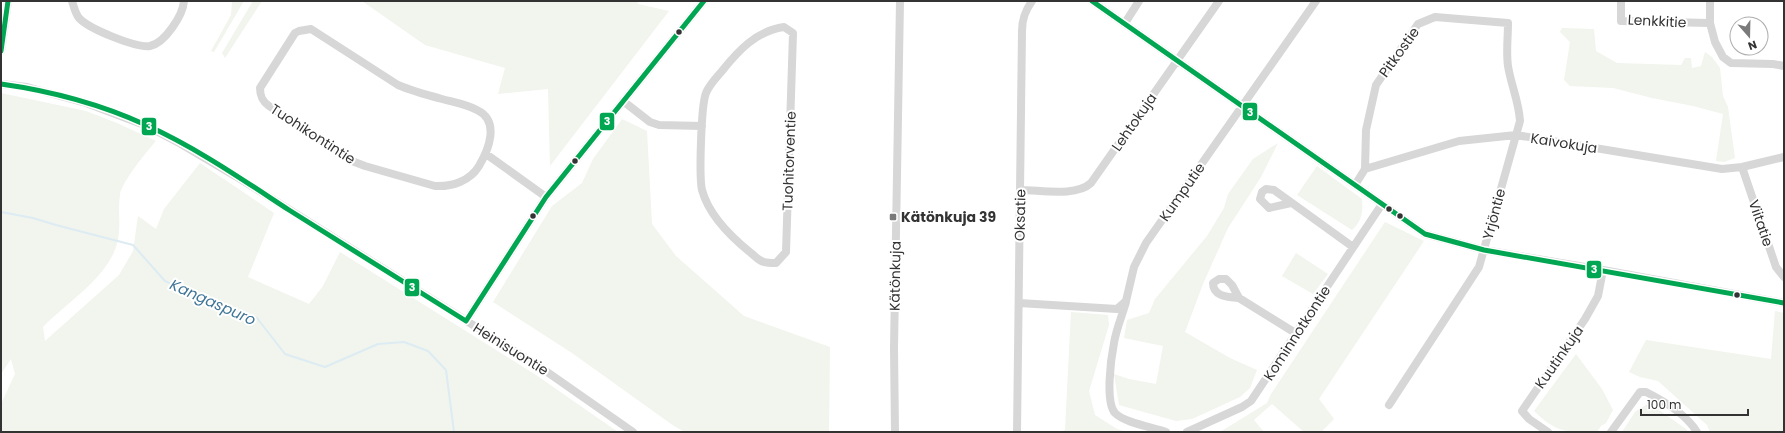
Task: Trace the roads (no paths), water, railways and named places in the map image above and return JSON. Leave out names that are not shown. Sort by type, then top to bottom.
[{"type":"street","points":[[1,51],[8,1]]},
{"type":"street","points":[[72,1],[76,14],[90,26],[122,40],[144,46],[153,45],[161,40],[170,30],[183,7],[184,1]]},
{"type":"street","points":[[466,321],[546,197],[704,1]]},
{"type":"street","name":"Kätönkuja","points":[[895,432],[894,348],[900,1]]},
{"type":"street","name":"Oksatie","points":[[1017,432],[1022,21],[1026,10],[1032,1]]},
{"type":"street","points":[[1092,1],[1125,23],[1177,62],[1425,234],[1484,250],[1784,303]]},
{"type":"street","points":[[1125,23],[1139,1]]},
{"type":"street","name":"Lehtokuja","points":[[1021,190],[1073,191],[1085,188],[1098,174],[1219,1]]},
{"type":"street","name":"Kumputie","points":[[1126,302],[1134,267],[1146,243],[1316,1]]},
{"type":"street","name":"Lenkkitie","points":[[1621,1],[1621,21],[1710,23]]},
{"type":"street","points":[[1710,1],[1710,23],[1715,42],[1723,57],[1731,63],[1773,64],[1784,66]]},
{"type":"street","name":"Pitkostie","points":[[1365,169],[1366,130],[1376,85],[1418,24],[1435,17],[1508,23]]},
{"type":"street","name":"Yrjöntie","points":[[1389,405],[1479,267],[1520,121],[1519,105],[1511,82],[1508,64],[1508,23]]},
{"type":"street","name":"Tuohitorventie","points":[[784,27],[793,33],[786,252],[776,263],[762,262],[732,238],[710,210],[702,189],[702,126],[703,103],[706,93],[714,80],[738,51],[753,39],[773,28],[784,27]]},
{"type":"street","name":"Tuohikontintie","points":[[302,30],[311,30],[398,86],[460,104],[481,112],[489,122],[491,133],[486,154],[475,173],[461,181],[443,186],[435,186],[365,166],[347,158],[269,106],[263,101],[260,95],[260,88],[295,33],[302,30]]},
{"type":"street","name":"Heinisuontie","points":[[1,84],[27,87],[60,95],[100,108],[147,126],[196,152],[540,367],[633,432]]},
{"type":"street","points":[[623,101],[650,122],[659,125],[702,126]]},
{"type":"street","name":"Kaivokuja","points":[[1365,169],[1459,141],[1516,134],[1722,169],[1742,167],[1784,157]]},
{"type":"street","points":[[486,154],[546,197]]},
{"type":"street","name":"Viitatie","points":[[1742,167],[1776,267],[1784,277]]},
{"type":"street","points":[[1355,185],[1365,169]]},
{"type":"street","points":[[1291,203],[1353,247]]},
{"type":"street","name":"Kominnotkontie","points":[[1187,432],[1251,402],[1382,204]]},
{"type":"street","name":"Kuutinkuja","points":[[1548,432],[1529,419],[1522,411],[1585,319],[1598,296],[1602,270]]},
{"type":"street","points":[[1239,298],[1297,334]]},
{"type":"street","points":[[1019,303],[1091,307],[1110,310],[1117,309],[1126,302]]},
{"type":"street","points":[[1126,302],[1114,342],[1111,368],[1110,402],[1115,412],[1127,420],[1166,432]]},
{"type":"street","points":[[1611,432],[1634,397],[1640,392],[1646,392],[1692,423],[1697,432]]},
{"type":"waterway","name":"Kangaspuro","points":[[1,212],[33,218],[133,245],[165,281],[204,299],[257,318],[285,354],[325,367],[378,344],[404,342],[428,351],[446,370],[454,432]]},
{"type":"place","name":"Kätönkuja 39","points":[[893,217]]}]
